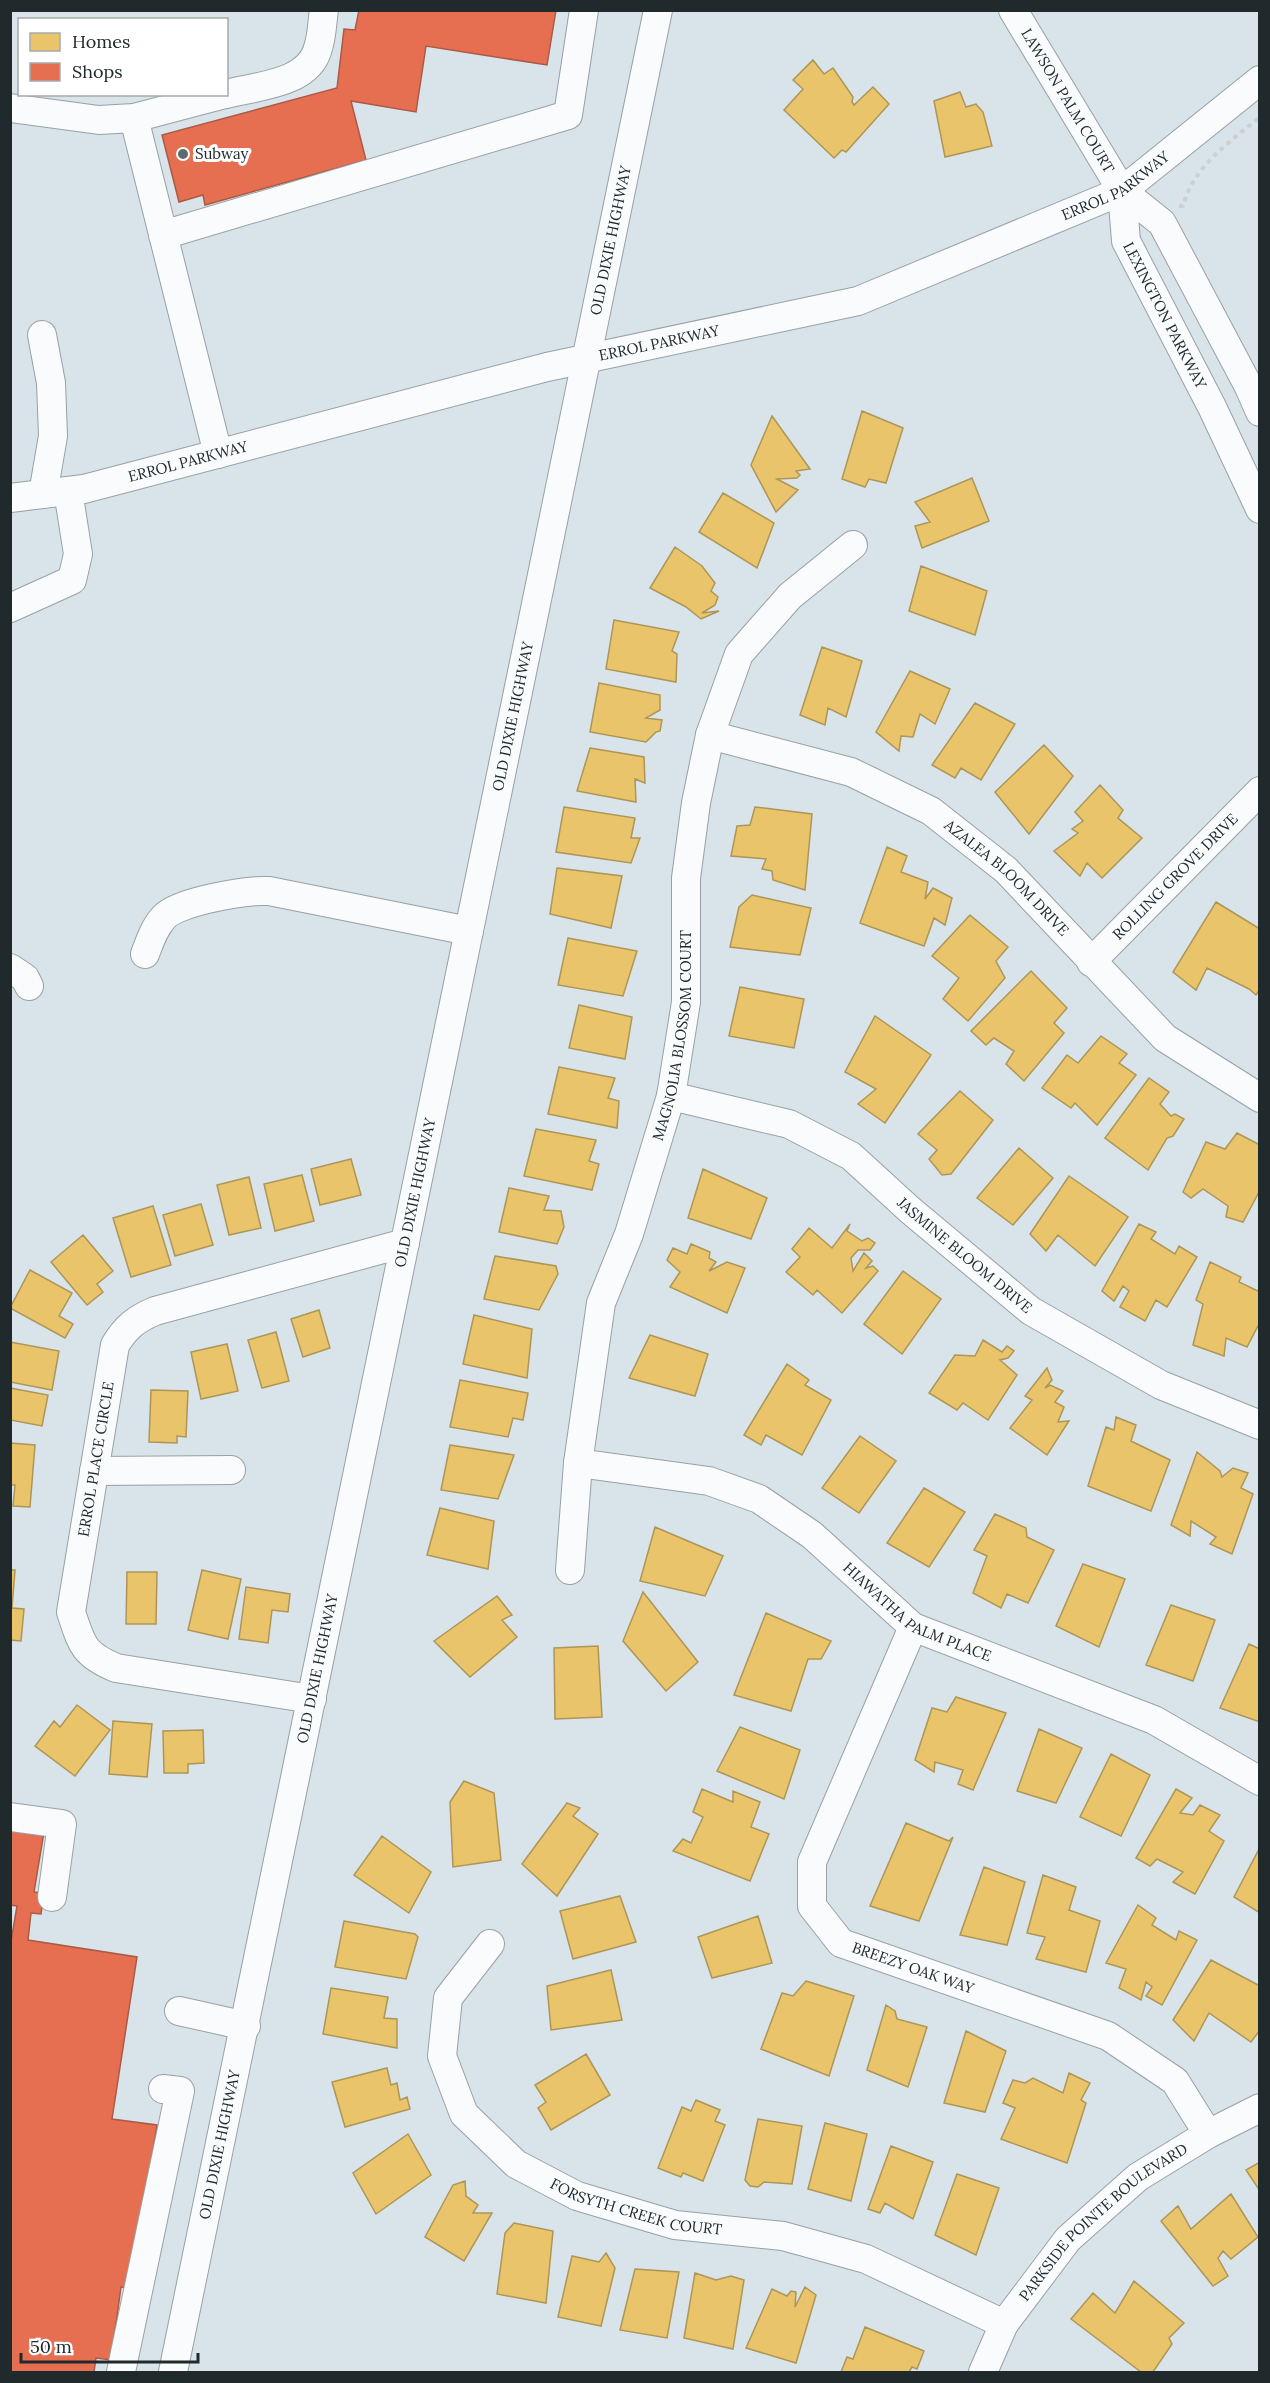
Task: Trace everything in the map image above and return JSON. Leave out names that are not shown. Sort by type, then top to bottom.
[{"type":"street","points":[[228,94],[292,78],[309,66],[318,50],[324,10]]},
{"type":"street","points":[[163,235],[568,116],[584,10]]},
{"type":"street","name":"OLD DIXIE HIGHWAY","points":[[173,2373],[658,10]]},
{"type":"street","name":"LAWSON PALM COURT","points":[[1013,10],[1122,191]]},
{"type":"street","name":"ERROL PARKWAY","points":[[10,498],[84,489],[548,367],[858,301],[1122,191],[1260,80]]},
{"type":"street","points":[[10,108],[99,120],[134,118],[218,96]]},
{"type":"street","points":[[134,118],[218,454]]},
{"type":"street","points":[[1122,191],[1162,223],[1250,387],[1260,412]]},
{"type":"street","name":"LEXINGTON PARKWAY","points":[[1122,191],[1126,241],[1212,407],[1260,509]]},
{"type":"street","points":[[10,608],[72,580],[78,554],[55,493],[51,383],[42,335]]},
{"type":"street","name":"MAGNOLIA BLOSSOM COURT","points":[[570,1570],[578,1463],[601,1303],[628,1234],[671,1096],[686,1002],[687,878],[696,803],[710,735],[739,654],[790,596],[853,545]]},
{"type":"street","name":"AZALEA BLOOM DRIVE","points":[[710,735],[851,772],[931,811],[1006,870],[1165,1038],[1260,1098]]},
{"type":"street","name":"ROLLING GROVE DRIVE","points":[[1091,962],[1260,791]]},
{"type":"street","points":[[145,954],[154,930],[166,915],[177,909],[216,898],[255,890],[469,931]]},
{"type":"street","name":"JASMINE BLOOM DRIVE","points":[[671,1096],[789,1124],[851,1156],[910,1210],[1031,1311],[1161,1385],[1260,1425]]},
{"type":"street","name":"ERROL PLACE CIRCLE","points":[[312,1699],[116,1668],[97,1660],[82,1645],[71,1612],[115,1345],[125,1328],[138,1318],[155,1311],[405,1243]]},
{"type":"street","name":"HIAWATHA PALM PLACE","points":[[578,1463],[709,1480],[759,1499],[812,1535],[913,1627],[1154,1720],[1260,1781]]},
{"type":"street","points":[[94,1471],[231,1470]]},
{"type":"street","name":"BREEZY OAK WAY","points":[[913,1627],[812,1862],[812,1906],[841,1943],[1108,2036],[1175,2081],[1208,2134]]},
{"type":"street","points":[[10,1817],[62,1824],[52,1897]]},
{"type":"street","name":"FORSYTH CREEK COURT","points":[[490,1944],[448,1998],[442,2056],[464,2114],[516,2164],[577,2196],[675,2225],[783,2236],[866,2259],[1004,2324]]},
{"type":"street","points":[[179,2011],[246,2026]]},
{"type":"street","points":[[124,2372],[180,2091],[163,2089]]},
{"type":"street","name":"PARKSIDE POINTE BOULEVARD","points":[[983,2373],[1004,2324],[1068,2239],[1138,2177],[1208,2134],[1260,2108]]},
{"type":"path","points":[[1176,207],[1183,206],[1188,189],[1215,154],[1260,117]]},
{"type":"building: Homes","points":[[813,60],[824,74],[833,68],[853,97],[854,105],[873,87],[889,104],[846,152],[842,150],[834,158],[784,110],[803,89],[793,80]]},
{"type":"building: Homes","points":[[960,92],[966,107],[976,104],[983,112],[992,146],[945,157],[934,101]]},
{"type":"building: Homes","points":[[862,411],[903,428],[886,483],[869,479],[865,487],[842,479]]},
{"type":"building: Homes","points":[[772,416],[810,469],[796,471],[800,475],[797,478],[777,479],[798,490],[776,512],[751,465]]},
{"type":"building: Homes","points":[[972,478],[989,521],[922,548],[915,526],[930,522],[915,502]]},
{"type":"building: Homes","points":[[723,493],[774,523],[757,568],[699,532]]},
{"type":"building: Homes","points":[[675,547],[702,566],[715,583],[711,591],[718,597],[715,605],[702,613],[719,611],[701,619],[686,607],[650,588]]},
{"type":"building: Homes","points":[[921,566],[987,591],[975,635],[909,611]]},
{"type":"building: Homes","points":[[614,620],[679,632],[672,651],[677,654],[676,682],[606,669]]},
{"type":"building: Homes","points":[[822,647],[862,661],[846,717],[828,708],[825,725],[800,715]]},
{"type":"building: Homes","points":[[910,671],[950,689],[935,724],[920,714],[913,737],[901,736],[899,751],[876,732]]},
{"type":"building: Homes","points":[[599,683],[660,695],[660,710],[646,718],[662,720],[660,731],[646,742],[590,732]]},
{"type":"building: Homes","points":[[975,703],[1015,724],[981,780],[961,768],[955,778],[932,765]]},
{"type":"building: Homes","points":[[1044,745],[1073,776],[1029,834],[995,792]]},
{"type":"building: Homes","points":[[590,748],[644,757],[645,783],[635,779],[636,802],[577,791]]},
{"type":"building: Homes","points":[[1100,785],[1123,810],[1118,818],[1142,838],[1102,878],[1087,863],[1080,876],[1054,851],[1078,833],[1072,829],[1083,821],[1075,812]]},
{"type":"building: Homes","points":[[564,807],[635,818],[631,838],[640,838],[631,863],[556,852]]},
{"type":"building: Homes","points":[[755,807],[812,814],[805,890],[773,880],[772,871],[762,869],[766,859],[731,856],[737,826],[750,825]]},
{"type":"building: Homes","points":[[887,847],[907,856],[901,872],[928,882],[925,899],[933,888],[952,898],[945,925],[934,918],[924,946],[860,923]]},
{"type":"building: Homes","points":[[557,868],[622,876],[611,928],[550,914]]},
{"type":"building: Homes","points":[[752,895],[811,908],[800,955],[730,947],[739,907]]},
{"type":"building: Homes","points":[[1216,902],[1260,929],[1260,989],[1256,995],[1249,989],[1207,968],[1196,990],[1173,972]]},
{"type":"building: Homes","points":[[970,915],[1008,947],[996,961],[1005,978],[968,1021],[943,999],[959,978],[932,956]]},
{"type":"building: Homes","points":[[568,938],[637,951],[623,996],[558,985]]},
{"type":"building: Homes","points":[[1031,971],[1067,1008],[1054,1023],[1064,1033],[1024,1081],[1006,1064],[1014,1051],[994,1038],[986,1045],[971,1031]]},
{"type":"building: Homes","points":[[740,987],[804,999],[794,1048],[729,1036]]},
{"type":"building: Homes","points":[[579,1005],[632,1017],[625,1059],[569,1048]]},
{"type":"building: Homes","points":[[875,1016],[931,1055],[885,1123],[858,1104],[876,1089],[845,1072]]},
{"type":"building: Homes","points":[[1101,1036],[1127,1054],[1119,1063],[1136,1075],[1097,1125],[1075,1103],[1071,1108],[1042,1088],[1067,1055],[1078,1063]]},
{"type":"building: Homes","points":[[559,1067],[615,1078],[608,1098],[619,1101],[617,1128],[548,1114]]},
{"type":"building: Homes","points":[[1149,1078],[1169,1092],[1160,1104],[1171,1116],[1175,1114],[1184,1119],[1173,1136],[1167,1138],[1148,1170],[1105,1138]]},
{"type":"building: Homes","points":[[960,1091],[993,1120],[951,1174],[942,1175],[929,1159],[937,1150],[918,1134]]},
{"type":"building: Homes","points":[[536,1129],[596,1140],[589,1161],[599,1164],[592,1190],[524,1176]]},
{"type":"building: Homes","points":[[1237,1133],[1260,1145],[1260,1190],[1243,1222],[1226,1217],[1228,1206],[1203,1189],[1191,1198],[1183,1192],[1206,1142],[1225,1149]]},
{"type":"building: Homes","points":[[1019,1148],[1053,1178],[1013,1225],[977,1198]]},
{"type":"building: Homes","points":[[351,1159],[361,1195],[320,1205],[311,1169]]},
{"type":"building: Homes","points":[[703,1169],[767,1198],[751,1239],[688,1218]]},
{"type":"building: Homes","points":[[302,1175],[314,1221],[275,1231],[264,1184]]},
{"type":"building: Homes","points":[[1069,1176],[1128,1217],[1095,1266],[1058,1235],[1046,1251],[1030,1234]]},
{"type":"building: Homes","points":[[249,1177],[261,1228],[229,1235],[217,1185]]},
{"type":"building: Homes","points":[[509,1188],[549,1196],[544,1210],[561,1211],[564,1227],[557,1244],[499,1232]]},
{"type":"building: Homes","points":[[201,1204],[213,1245],[175,1256],[163,1215]]},
{"type":"building: Homes","points":[[153,1206],[171,1265],[131,1277],[113,1218]]},
{"type":"building: Homes","points":[[850,1224],[847,1231],[862,1241],[868,1238],[875,1243],[870,1250],[858,1250],[851,1258],[853,1271],[864,1253],[872,1261],[866,1268],[873,1266],[878,1271],[842,1313],[817,1290],[813,1295],[786,1272],[800,1257],[792,1249],[809,1228],[832,1248]]},
{"type":"building: Homes","points":[[1139,1224],[1156,1232],[1151,1239],[1175,1254],[1179,1246],[1197,1257],[1167,1307],[1156,1300],[1145,1321],[1120,1307],[1129,1291],[1123,1286],[1114,1301],[1102,1291]]},
{"type":"building: Homes","points":[[83,1235],[113,1271],[97,1284],[103,1292],[87,1305],[51,1262]]},
{"type":"building: Homes","points":[[691,1244],[710,1252],[709,1258],[716,1262],[709,1271],[727,1262],[745,1268],[727,1313],[670,1287],[680,1272],[667,1260],[673,1248],[687,1254]]},
{"type":"building: Homes","points":[[495,1256],[556,1266],[558,1274],[539,1310],[484,1299]]},
{"type":"building: Homes","points":[[1210,1262],[1241,1277],[1239,1282],[1260,1292],[1260,1322],[1247,1347],[1226,1338],[1224,1356],[1193,1345],[1203,1304],[1196,1300]]},
{"type":"building: Homes","points":[[30,1270],[72,1293],[59,1316],[73,1324],[65,1338],[10,1308]]},
{"type":"building: Homes","points":[[903,1271],[941,1299],[902,1354],[864,1324]]},
{"type":"building: Homes","points":[[319,1310],[330,1348],[303,1357],[291,1319]]},
{"type":"building: Homes","points":[[474,1315],[532,1329],[527,1378],[463,1364]]},
{"type":"building: Homes","points":[[276,1332],[289,1381],[262,1388],[248,1340]]},
{"type":"building: Homes","points":[[650,1335],[708,1354],[695,1396],[629,1378]]},
{"type":"building: Homes","points":[[983,1340],[1002,1352],[1007,1346],[1014,1351],[1008,1358],[1000,1360],[1017,1375],[988,1420],[963,1403],[957,1410],[929,1393],[955,1355],[975,1356]]},
{"type":"building: Homes","points":[[10,1342],[59,1351],[52,1390],[10,1382]]},
{"type":"building: Homes","points":[[227,1344],[238,1391],[201,1399],[191,1352]]},
{"type":"building: Homes","points":[[787,1364],[809,1380],[805,1385],[831,1400],[802,1455],[766,1435],[761,1445],[744,1435]]},
{"type":"building: Homes","points":[[1047,1368],[1052,1380],[1045,1388],[1050,1385],[1063,1391],[1055,1402],[1064,1407],[1058,1422],[1069,1421],[1047,1455],[1010,1428],[1032,1400],[1025,1396]]},
{"type":"building: Homes","points":[[460,1380],[528,1393],[523,1420],[513,1418],[508,1437],[450,1427]]},
{"type":"building: Homes","points":[[10,1388],[48,1395],[42,1426],[10,1420]]},
{"type":"building: Homes","points":[[151,1390],[188,1391],[186,1437],[177,1436],[177,1443],[149,1442]]},
{"type":"building: Homes","points":[[1116,1417],[1136,1425],[1131,1441],[1170,1460],[1151,1511],[1088,1486],[1106,1427],[1114,1430]]},
{"type":"building: Homes","points":[[860,1436],[896,1461],[859,1513],[822,1488]]},
{"type":"building: Homes","points":[[10,1443],[35,1445],[30,1507],[13,1506],[15,1485],[10,1485]]},
{"type":"building: Homes","points":[[450,1445],[514,1455],[498,1499],[441,1490]]},
{"type":"building: Homes","points":[[1197,1452],[1220,1471],[1222,1477],[1233,1468],[1248,1473],[1241,1488],[1253,1494],[1232,1554],[1210,1544],[1216,1537],[1191,1521],[1190,1536],[1171,1525]]},
{"type":"building: Homes","points":[[924,1488],[965,1512],[929,1567],[887,1543]]},
{"type":"building: Homes","points":[[440,1508],[494,1521],[488,1569],[427,1555]]},
{"type":"building: Homes","points":[[995,1514],[1026,1528],[1027,1537],[1054,1550],[1028,1603],[1007,1594],[1001,1608],[973,1593],[987,1556],[974,1550]]},
{"type":"building: Homes","points":[[655,1527],[723,1556],[705,1596],[640,1581]]},
{"type":"building: Homes","points":[[1083,1564],[1125,1579],[1099,1647],[1056,1626]]},
{"type":"building: Homes","points":[[10,1570],[15,1570],[12,1608],[24,1609],[21,1641],[10,1640]]},
{"type":"building: Homes","points":[[202,1570],[241,1579],[228,1639],[188,1630]]},
{"type":"building: Homes","points":[[127,1572],[157,1572],[156,1624],[126,1624]]},
{"type":"building: Homes","points":[[246,1587],[290,1594],[288,1612],[272,1610],[268,1643],[239,1639]]},
{"type":"building: Homes","points":[[643,1592],[698,1662],[666,1691],[623,1641]]},
{"type":"building: Homes","points":[[497,1596],[512,1615],[502,1620],[517,1637],[470,1677],[434,1641]]},
{"type":"building: Homes","points":[[1171,1605],[1215,1620],[1193,1681],[1146,1665]]},
{"type":"building: Homes","points":[[766,1613],[831,1641],[821,1659],[808,1659],[791,1711],[734,1695]]},
{"type":"building: Homes","points":[[1249,1644],[1260,1649],[1260,1722],[1220,1708]]},
{"type":"building: Homes","points":[[598,1646],[602,1717],[555,1719],[554,1648]]},
{"type":"building: Homes","points":[[956,1697],[1006,1713],[973,1790],[958,1784],[963,1770],[935,1762],[934,1772],[915,1760],[932,1708],[947,1712]]},
{"type":"building: Homes","points":[[77,1705],[110,1730],[75,1776],[35,1746],[54,1721],[60,1727]]},
{"type":"building: Homes","points":[[113,1721],[152,1724],[147,1777],[109,1774]]},
{"type":"building: Homes","points":[[740,1727],[800,1750],[784,1799],[717,1771]]},
{"type":"building: Homes","points":[[1039,1729],[1082,1748],[1056,1803],[1017,1791]]},
{"type":"building: Homes","points":[[203,1730],[204,1763],[188,1764],[188,1773],[164,1773],[163,1731]]},
{"type":"building: Homes","points":[[1111,1754],[1150,1775],[1121,1836],[1080,1817]]},
{"type":"building: Homes","points":[[464,1781],[494,1793],[501,1860],[453,1867],[450,1802]]},
{"type":"building: Homes","points":[[702,1789],[733,1802],[733,1791],[760,1802],[751,1827],[769,1834],[750,1881],[673,1851],[683,1839],[691,1843],[703,1817],[693,1812]]},
{"type":"building: Homes","points":[[1176,1789],[1192,1798],[1180,1813],[1193,1815],[1200,1805],[1220,1815],[1209,1831],[1224,1841],[1195,1894],[1173,1882],[1183,1872],[1157,1859],[1150,1866],[1136,1858]]},
{"type":"building: Homes","points":[[567,1803],[580,1808],[573,1816],[598,1834],[557,1896],[522,1864]]},
{"type":"building: Homes","points":[[906,1823],[949,1841],[953,1837],[919,1921],[870,1906]]},
{"type":"building: Homes","points":[[382,1836],[431,1872],[409,1913],[354,1875]]},
{"type":"building: Homes","points":[[1260,1850],[1260,1913],[1234,1897]]},
{"type":"building: Homes","points":[[984,1867],[1025,1882],[1007,1945],[960,1935]]},
{"type":"building: Homes","points":[[1043,1875],[1076,1887],[1069,1910],[1100,1921],[1086,1972],[1036,1959],[1045,1937],[1027,1933]]},
{"type":"building: Homes","points":[[620,1896],[636,1942],[573,1959],[560,1911]]},
{"type":"building: Homes","points":[[1138,1905],[1156,1918],[1152,1925],[1176,1940],[1179,1931],[1197,1940],[1162,2005],[1146,1996],[1152,1987],[1146,1982],[1141,2000],[1119,1988],[1126,1969],[1106,1963]]},
{"type":"building: Homes","points":[[758,1916],[772,1963],[712,1978],[698,1937]]},
{"type":"building: Homes","points":[[344,1921],[415,1934],[418,1937],[406,1979],[335,1967]]},
{"type":"building: Homes","points":[[1211,1960],[1260,1986],[1260,2030],[1251,2042],[1209,2013],[1194,2041],[1173,2020]]},
{"type":"building: Homes","points":[[611,1970],[622,2020],[551,2030],[547,1986]]},
{"type":"building: Homes","points":[[806,1981],[854,1996],[829,2076],[761,2049],[782,1993],[793,1996]]},
{"type":"building: Homes","points":[[331,1988],[388,1997],[384,2018],[397,2019],[397,2048],[323,2034]]},
{"type":"building: Homes","points":[[886,2005],[895,2011],[897,2019],[927,2027],[908,2087],[867,2070]]},
{"type":"building: Homes","points":[[966,2031],[1006,2051],[985,2112],[944,2103]]},
{"type":"building: Homes","points":[[586,2054],[610,2095],[551,2130],[538,2108],[546,2102],[535,2085]]},
{"type":"building: Homes","points":[[387,2068],[391,2085],[397,2083],[400,2100],[407,2097],[410,2109],[345,2127],[332,2082]]},
{"type":"building: Homes","points":[[1069,2073],[1090,2083],[1081,2100],[1086,2103],[1067,2163],[1001,2139],[1015,2108],[1003,2103],[1013,2080],[1025,2083],[1033,2078],[1063,2093]]},
{"type":"building: Homes","points":[[696,2100],[720,2110],[715,2121],[725,2125],[703,2181],[683,2173],[681,2177],[658,2168],[682,2107],[691,2111]]},
{"type":"building: Homes","points":[[758,2119],[802,2126],[792,2184],[764,2182],[758,2187],[750,2186],[745,2180]]},
{"type":"building: Homes","points":[[825,2123],[867,2134],[851,2201],[808,2189]]},
{"type":"building: Homes","points":[[408,2134],[431,2175],[376,2214],[353,2173]]},
{"type":"building: Homes","points":[[891,2146],[933,2162],[913,2219],[885,2203],[880,2213],[868,2209]]},
{"type":"building: Homes","points":[[1260,2162],[1260,2191],[1246,2170]]},
{"type":"building: Homes","points":[[957,2174],[999,2188],[976,2255],[935,2235]]},
{"type":"building: Homes","points":[[465,2181],[466,2196],[478,2205],[473,2213],[492,2213],[464,2261],[425,2237],[453,2185]]},
{"type":"building: Homes","points":[[1231,2194],[1258,2237],[1231,2259],[1223,2251],[1218,2258],[1228,2276],[1213,2286],[1161,2221],[1178,2206],[1191,2229]]},
{"type":"building: Homes","points":[[514,2223],[553,2231],[546,2303],[497,2294],[505,2233]]},
{"type":"building: Homes","points":[[606,2253],[615,2268],[601,2326],[558,2317],[572,2256],[599,2262]]},
{"type":"building: Homes","points":[[635,2269],[679,2272],[667,2338],[620,2330]]},
{"type":"building: Homes","points":[[695,2273],[716,2280],[731,2276],[744,2280],[733,2349],[684,2338]]},
{"type":"building: Homes","points":[[1134,2281],[1184,2323],[1169,2338],[1172,2344],[1153,2372],[1141,2372],[1071,2319],[1093,2293],[1115,2313]]},
{"type":"building: Homes","points":[[805,2287],[816,2295],[796,2363],[746,2348],[772,2289],[787,2296],[791,2291],[796,2292],[795,2307]]},
{"type":"building: Homes","points":[[865,2327],[924,2351],[917,2369],[912,2367],[909,2372],[841,2372],[847,2357],[853,2359]]},
{"type":"building: Shops","points":[[359,10],[556,10],[547,65],[426,46],[416,112],[351,101],[366,160],[205,205],[203,195],[179,202],[162,135],[337,88],[344,29],[355,30]]},
{"type":"building: Shops","points":[[10,1821],[45,1826],[34,1892],[44,1893],[41,1914],[31,1913],[28,1940],[137,1957],[112,2119],[157,2125],[132,2288],[121,2287],[111,2360],[96,2358],[94,2372],[10,2372],[10,1947],[17,1906],[10,1905]]},
{"type":"place","name":"Subway","points":[[183,154]]}]
